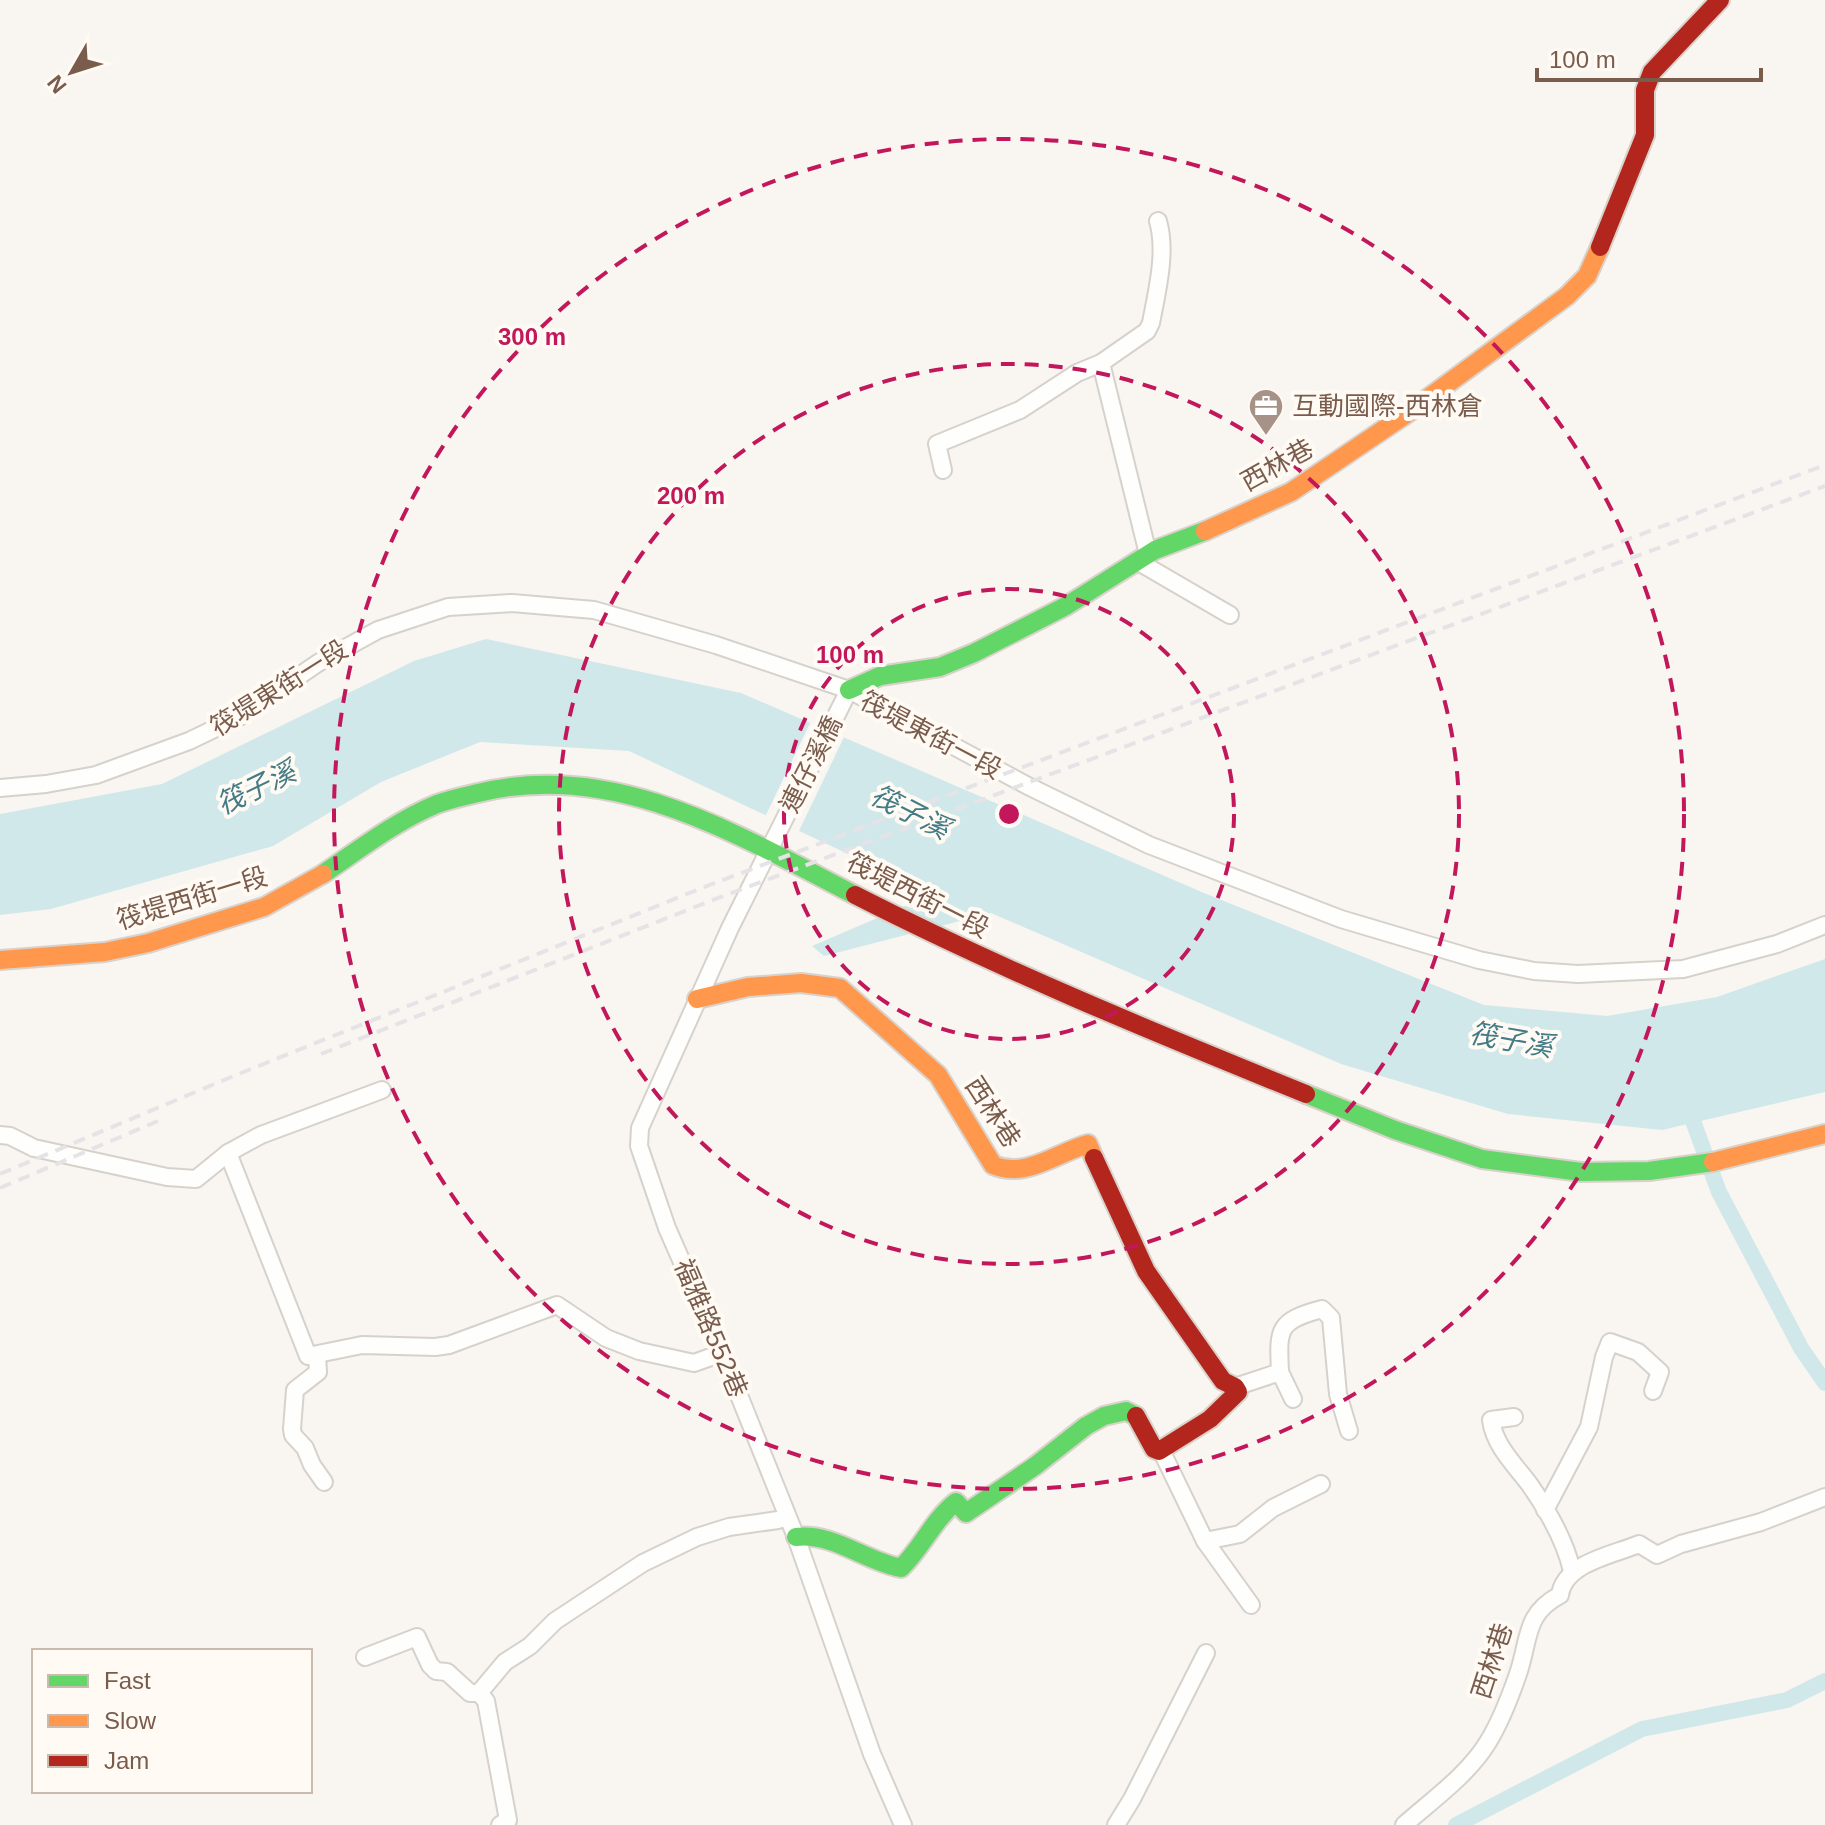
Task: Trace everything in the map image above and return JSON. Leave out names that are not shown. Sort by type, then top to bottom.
[{"type":"street","name":"西林巷","points":[[845,697],[880,676],[940,667],[974,653],[1066,606],[1144,557],[1229,521],[1309,481],[1405,415],[1580,285],[1595,261],[1645,135],[1645,90],[1652,72],[1720,0]]},
{"type":"street","points":[[943,470],[937,444],[1020,410],[1077,373],[1101,363],[1138,338],[1151,323],[1161,245],[1158,221]]},
{"type":"street","points":[[1101,363],[1144,565],[1230,615]]},
{"type":"street","name":"筏堤東街一段","points":[[0,788],[96,775],[189,741],[239,717],[356,640],[378,630],[448,607],[512,603],[594,610],[716,645],[845,697],[1149,845],[1341,919],[1479,960],[1534,971],[1578,974],[1683,969],[1777,944],[1825,925]]},
{"type":"street","name":"連仔溪橋","points":[[771,843],[845,697]]},
{"type":"street","name":"筏堤西街一段","points":[[0,960],[105,952],[148,943],[264,907],[305,886],[417,813],[463,795],[510,785],[563,783],[616,791],[771,843],[928,932],[1119,1018],[1395,1130],[1482,1159],[1581,1172],[1649,1171],[1713,1162],[1825,1134]]},
{"type":"street","name":"福雅路552巷","points":[[771,843],[640,1128],[639,1146],[667,1228],[722,1353],[796,1537],[872,1754],[903,1825]]},
{"type":"street","name":"西林巷","points":[[697,999],[761,986],[801,983],[840,988],[938,1075],[993,1165],[1006,1171],[1033,1165],[1075,1146],[1088,1144],[1152,1281],[1223,1381],[1235,1387]]},
{"type":"street","points":[[0,1135],[10,1136],[34,1148],[167,1177],[196,1179],[228,1153],[261,1135],[382,1090]]},
{"type":"street","points":[[228,1153],[308,1356],[362,1345],[449,1345],[557,1305],[606,1338],[639,1351],[694,1363],[722,1353]]},
{"type":"street","points":[[1293,1399],[1280,1372],[1277,1349],[1279,1333],[1301,1315],[1322,1309],[1329,1313],[1338,1394],[1349,1431]]},
{"type":"street","points":[[1545,1510],[1589,1427],[1610,1342],[1638,1352],[1660,1372],[1653,1391]]},
{"type":"street","points":[[317,1356],[318,1372],[302,1383],[294,1394],[292,1429],[324,1482]]},
{"type":"street","points":[[796,1537],[806,1535],[851,1547],[898,1569],[916,1553],[947,1508],[956,1502],[966,1513],[1104,1416],[1126,1411],[1134,1413],[1154,1449],[1161,1450],[1210,1419],[1238,1392],[1235,1387],[1280,1372]]},
{"type":"street","points":[[1514,1417],[1491,1420],[1492,1429],[1545,1510],[1567,1550],[1572,1571],[1639,1544],[1657,1555],[1681,1544],[1761,1522],[1825,1497]]},
{"type":"street","points":[[1161,1450],[1205,1541],[1251,1605]]},
{"type":"street","points":[[1205,1541],[1240,1534],[1273,1508],[1321,1484]]},
{"type":"street","points":[[479,1693],[505,1662],[530,1646],[555,1621],[643,1563],[697,1537],[729,1527],[787,1517]]},
{"type":"street","name":"西林巷","points":[[1404,1825],[1465,1770],[1487,1744],[1517,1675],[1534,1614],[1560,1595],[1561,1587],[1572,1571]]},
{"type":"street","points":[[365,1657],[417,1637],[436,1671],[447,1672],[470,1693],[479,1693],[486,1701],[508,1820],[500,1825]]},
{"type":"street","points":[[1102,1825],[1114,1825],[1132,1799],[1206,1653]]},
{"type":"water","name":"筏子溪","points":[[486,639],[741,693],[1204,893],[1484,1005],[1607,1016],[1717,997],[1825,959],[1825,1092],[1662,1130],[1508,1114],[1341,1064],[991,913],[824,956],[812,946],[933,894],[629,751],[480,742],[381,782],[273,846],[51,909],[0,915],[0,814],[162,784],[414,661]]},
{"type":"pier","points":[[812,719],[846,733],[797,835],[764,819]]},
{"type":"waterway","points":[[1686,1102],[1719,1192],[1801,1348],[1825,1383]]},
{"type":"waterway","points":[[1456,1825],[1642,1729],[1787,1700],[1825,1681]]},
{"type":"railway","points":[[0,1174],[236,1075],[712,884],[1825,465]]},
{"type":"railway","points":[[321,1054],[718,898],[1825,486]]},
{"type":"railway","points":[[0,1188],[158,1121]]},
{"type":"traffic: fast","points":[[849,690],[880,676],[940,667],[974,653],[1066,606],[1155,550],[1205,531]]},
{"type":"traffic: fast","points":[[323,874],[393,827],[442,802],[528,785],[578,786],[626,795],[720,827],[855,895]]},
{"type":"traffic: fast","points":[[1306,1094],[1395,1130],[1482,1159],[1581,1172],[1649,1171],[1713,1162]]},
{"type":"traffic: fast","points":[[796,1537],[824,1539],[901,1568],[956,1502],[966,1513],[1035,1466],[1086,1426],[1104,1416],[1126,1411],[1136,1416]]},
{"type":"traffic: slow","points":[[1205,531],[1291,492],[1405,415],[1567,296],[1587,276],[1600,247]]},
{"type":"traffic: slow","points":[[0,960],[105,952],[148,943],[264,907],[323,874]]},
{"type":"traffic: slow","points":[[697,999],[748,987],[801,983],[840,988],[938,1075],[993,1165],[1017,1169],[1029,1167],[1088,1144],[1094,1158]]},
{"type":"traffic: slow","points":[[1713,1162],[1825,1134]]},
{"type":"traffic: jam","points":[[1600,247],[1645,135],[1645,90],[1652,72],[1720,0]]},
{"type":"traffic: jam","points":[[855,895],[1022,975],[1306,1094]]},
{"type":"traffic: jam","points":[[1094,1158],[1146,1271],[1223,1381],[1238,1392],[1210,1419],[1159,1451],[1154,1449],[1136,1416]]},
{"type":"place","name":"互動國際-西林倉","points":[[1266,437]]}]
